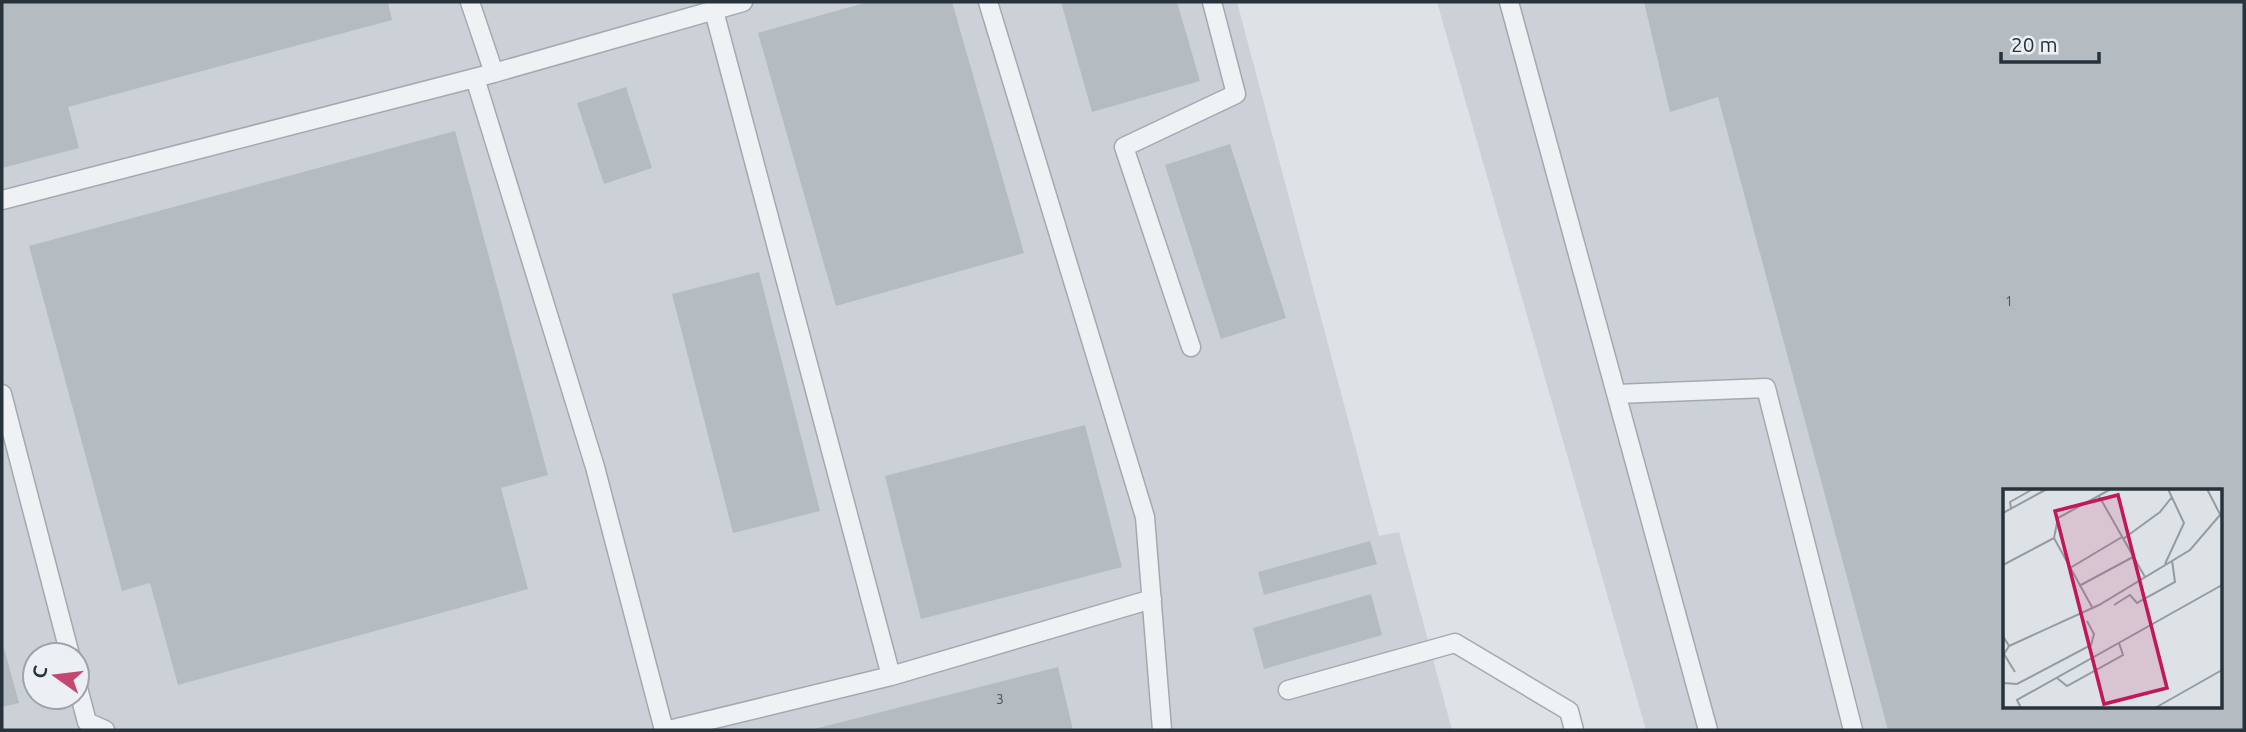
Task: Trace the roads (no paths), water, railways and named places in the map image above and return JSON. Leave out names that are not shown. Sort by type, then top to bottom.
[{"type":"lane","points":[[470,2],[494,73]]},
{"type":"lane","points":[[2,201],[494,73],[743,2]]},
{"type":"lane","points":[[988,2],[1145,517],[1162,730]]},
{"type":"lane","points":[[1191,347],[1124,147],[1236,94],[1212,2]]},
{"type":"lane","points":[[1509,2],[1708,730]]},
{"type":"lane","points":[[714,11],[891,676]]},
{"type":"lane","points":[[475,78],[595,467],[666,730],[891,676],[1152,599]]},
{"type":"lane","points":[[1617,394],[1766,388],[1853,730]]},
{"type":"lane","points":[[2,394],[65,641]]},
{"type":"lane","points":[[1288,690],[1455,643],[1569,711],[1574,730]]},
{"type":"lane","points":[[84,711],[87,722],[104,730]]}]
